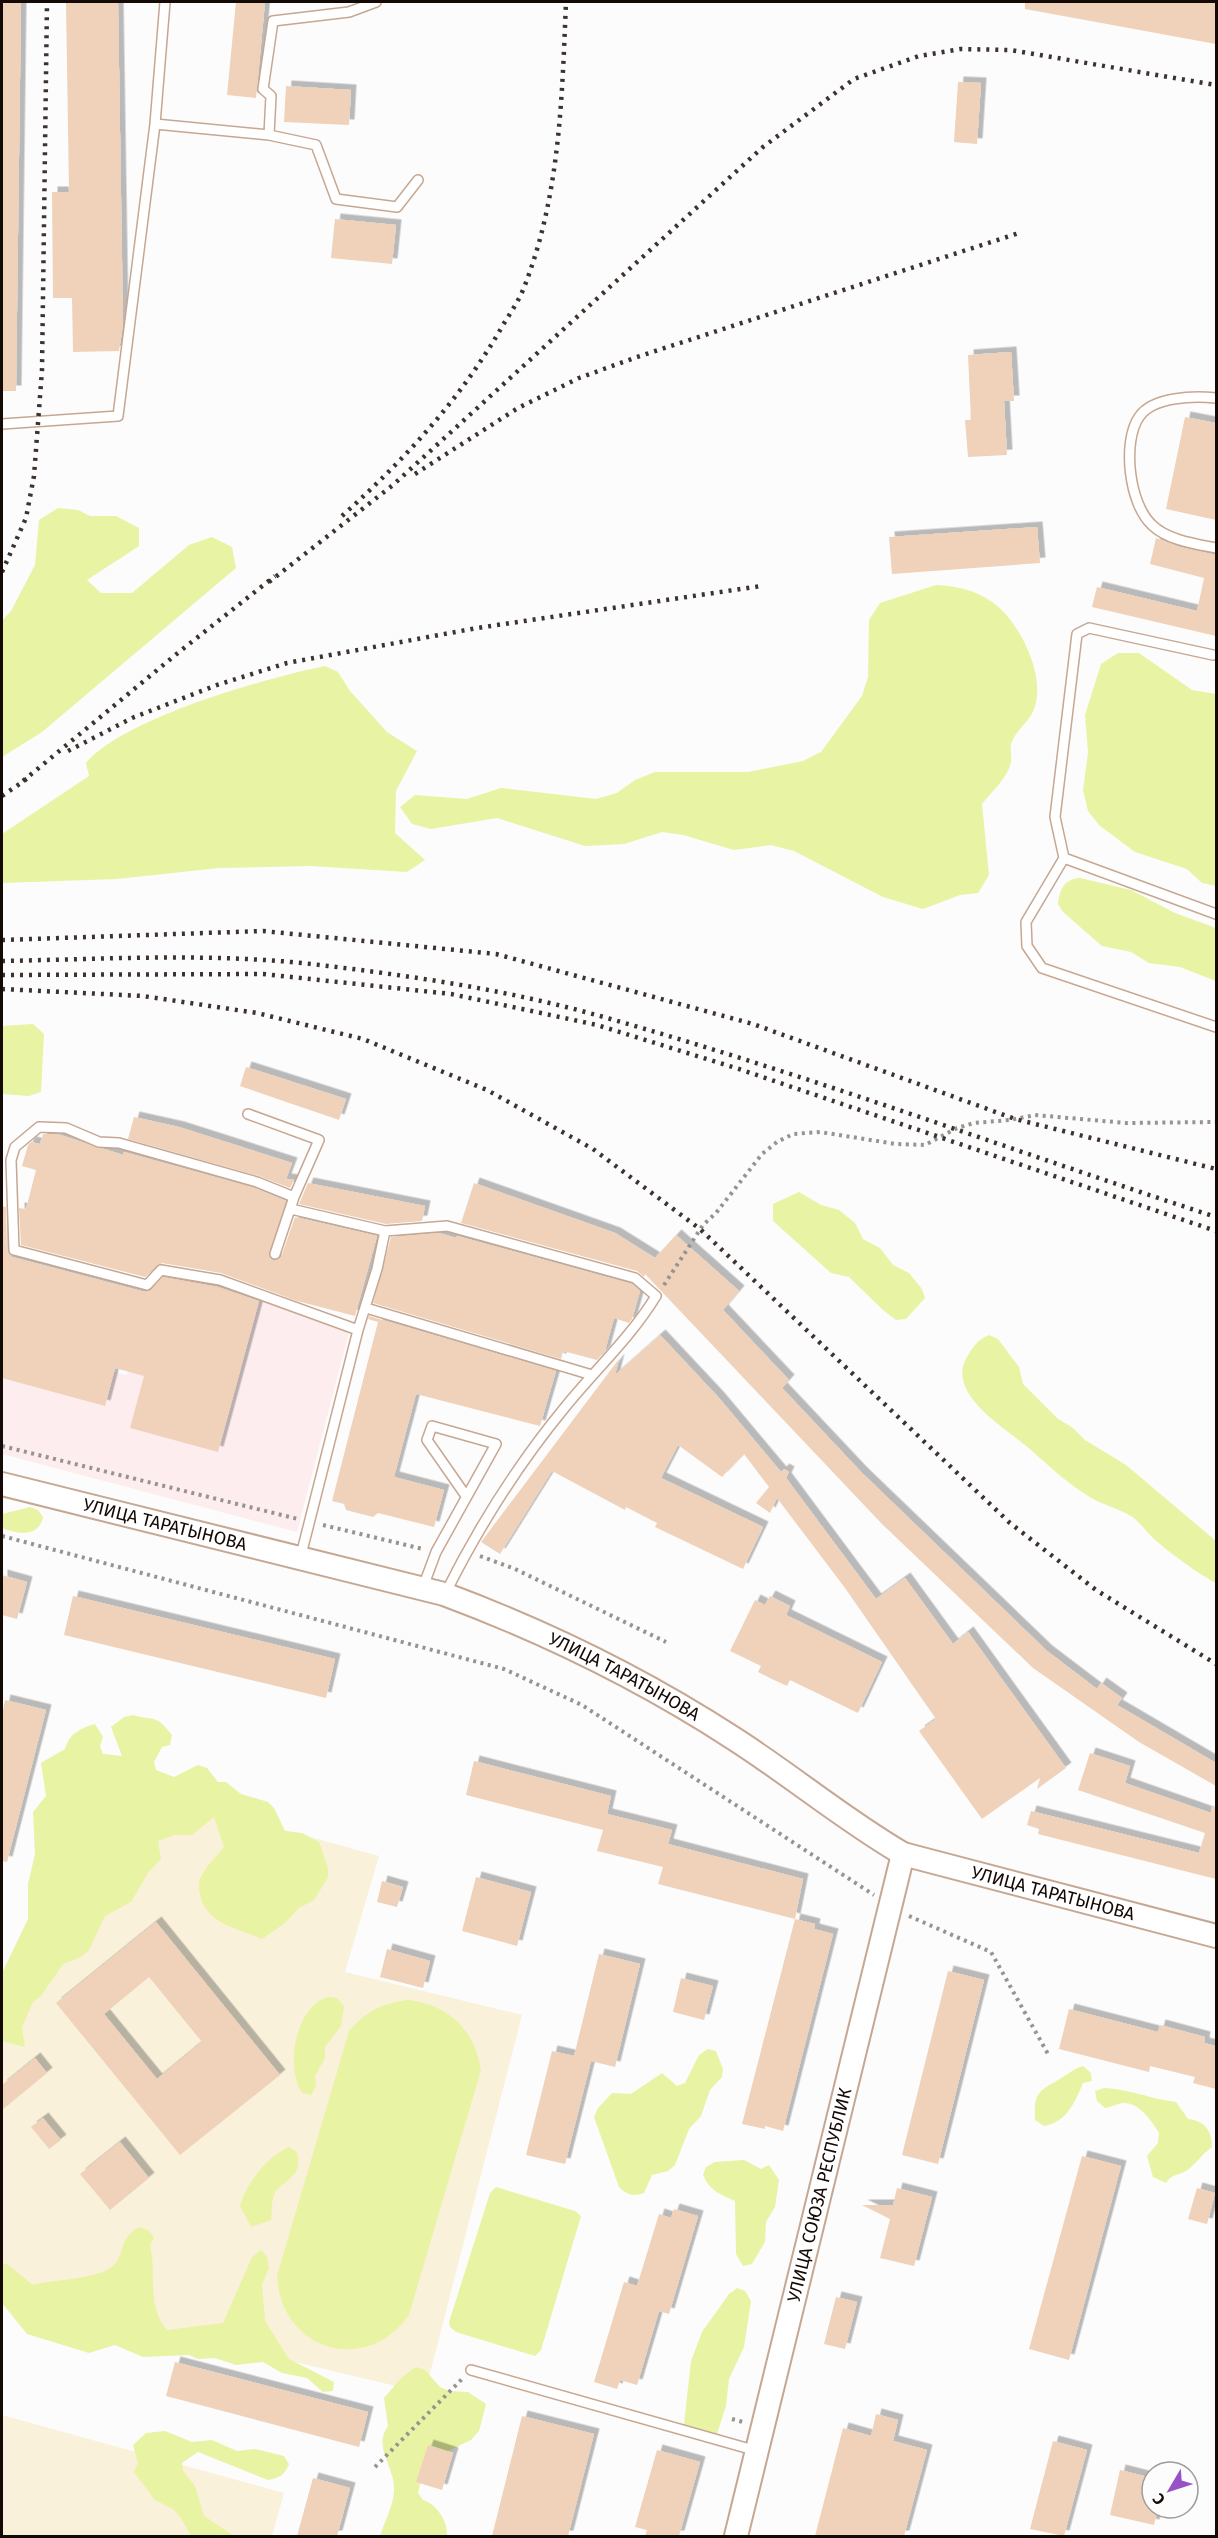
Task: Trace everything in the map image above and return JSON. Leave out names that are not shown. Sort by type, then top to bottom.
[{"type":"street","name":"УЛИЦА ТАРАТЫНОВА","points":[[2,1484],[433,1592],[544,1634],[645,1684],[744,1744],[865,1831],[903,1854],[1216,1936]]},
{"type":"street","name":"УЛИЦА СОЮЗА РЕСПУБЛИК","points":[[736,2536],[903,1854]]},
{"type":"lane","points":[[2,424],[118,416],[155,124],[165,2]]},
{"type":"lane","points":[[269,135],[271,96],[263,89],[273,21],[349,12],[376,2]]},
{"type":"lane","points":[[155,124],[269,135],[316,145],[336,199],[397,207],[418,180]]},
{"type":"lane","points":[[1216,398],[1189,395],[1162,402],[1139,416],[1130,446],[1135,498],[1152,525],[1170,536],[1216,548]]},
{"type":"lane","points":[[1213,655],[1089,627],[1077,634],[1055,817],[1064,858],[1026,922],[1027,946],[1042,968],[1216,1027]]},
{"type":"lane","points":[[1064,858],[1216,914]]},
{"type":"lane","points":[[248,1114],[319,1140],[294,1197],[275,1254]]},
{"type":"lane","points":[[294,1197],[256,1182],[130,1146],[99,1142],[66,1128],[39,1127],[15,1148],[11,1160],[14,1250],[147,1285],[161,1270],[220,1280],[358,1330]]},
{"type":"lane","points":[[291,1209],[385,1231],[447,1226],[635,1278],[656,1296],[645,1313],[522,1463],[466,1551],[433,1592]]},
{"type":"lane","points":[[300,1559],[385,1231]]},
{"type":"lane","points":[[366,1308],[592,1375]]},
{"type":"lane","points":[[433,1592],[436,1552],[465,1496],[496,1444],[432,1426],[427,1440],[465,1496]]},
{"type":"lane","points":[[471,2370],[757,2451]]},
{"type":"path","points":[[656,1296],[703,1225],[716,1213],[762,1154],[777,1142],[793,1134],[820,1132],[896,1144],[925,1145],[957,1128],[1035,1114],[1126,1123],[1216,1122]]},
{"type":"path","points":[[2,1446],[436,1552]]},
{"type":"path","points":[[2,1536],[504,1669],[582,1705],[890,1905],[918,1921],[991,1952],[1048,2054]]},
{"type":"path","points":[[466,1551],[515,1569],[666,1642]]},
{"type":"path","points":[[375,2467],[471,2370]]},
{"type":"shaded area","points":[[155,1269],[352,1321],[297,1532],[2,1454],[2,1341],[127,1375]]},
{"type":"shaded area","points":[[74,1772],[379,1856],[345,1972],[522,2015],[425,2393],[2,2292],[2,2041]]},
{"type":"shaded area","points":[[2,2415],[284,2493],[272,2536],[2,2536]]},
{"type":"green space","points":[[58,508],[78,510],[90,516],[116,516],[139,528],[139,546],[87,580],[101,593],[132,593],[189,545],[212,537],[232,547],[236,568],[42,732],[2,757],[2,621],[11,611],[35,565],[39,520]]},
{"type":"green space","points":[[936,585],[972,592],[986,598],[1002,610],[1021,635],[1034,666],[1037,681],[1034,709],[1013,739],[1009,768],[1003,779],[982,804],[989,875],[978,893],[960,895],[923,909],[883,897],[794,851],[771,845],[734,850],[683,835],[662,832],[624,844],[585,846],[497,818],[431,829],[412,824],[400,807],[415,795],[467,799],[501,788],[596,799],[617,793],[635,780],[655,772],[748,772],[803,761],[821,752],[862,696],[868,677],[869,620],[880,603]]},
{"type":"green space","points":[[1118,653],[1139,653],[1192,690],[1216,694],[1216,886],[1202,883],[1187,869],[1135,852],[1099,825],[1088,811],[1083,790],[1088,753],[1085,715],[1101,664]]},
{"type":"green space","points":[[325,666],[338,672],[350,691],[387,732],[417,751],[396,791],[395,833],[425,860],[407,872],[310,866],[219,868],[117,879],[2,883],[2,834],[89,776],[86,763],[105,746],[131,731],[198,702],[268,680]]},
{"type":"green space","points":[[1080,878],[1131,890],[1175,913],[1216,928],[1216,981],[1180,967],[1149,963],[1131,952],[1102,946],[1063,912],[1058,904],[1064,886],[1070,880]]},
{"type":"green space","points":[[33,1024],[44,1034],[41,1092],[29,1096],[2,1094],[2,1026]]},
{"type":"green space","points":[[799,1192],[821,1205],[839,1210],[855,1223],[863,1239],[880,1248],[893,1265],[909,1273],[922,1289],[925,1298],[906,1319],[896,1320],[849,1277],[831,1273],[773,1221],[773,1204]]},
{"type":"green space","points":[[989,1335],[998,1339],[1019,1367],[1023,1384],[1057,1418],[1073,1428],[1085,1440],[1126,1465],[1216,1541],[1216,1583],[1166,1549],[1131,1516],[1090,1497],[1071,1484],[983,1411],[964,1385],[962,1371],[973,1347]]},
{"type":"green space","points":[[30,1507],[38,1510],[43,1517],[37,1528],[21,1533],[2,1528],[2,1514]]},
{"type":"green space","points":[[133,1715],[155,1719],[172,1735],[170,1745],[162,1747],[154,1762],[156,1770],[174,1777],[198,1765],[207,1768],[218,1782],[226,1782],[241,1794],[268,1802],[274,1808],[285,1831],[302,1833],[319,1842],[328,1868],[328,1877],[314,1900],[299,1908],[285,1923],[262,1939],[216,1919],[209,1913],[200,1895],[199,1884],[203,1873],[224,1847],[214,1817],[192,1835],[174,1835],[158,1841],[161,1859],[148,1873],[131,1902],[105,1916],[89,1950],[81,1957],[63,1964],[41,1996],[33,2002],[22,2027],[25,2047],[2,2041],[2,1973],[28,1919],[28,1884],[35,1854],[33,1812],[46,1796],[41,1763],[65,1749],[69,1739],[76,1732],[95,1724],[103,1737],[100,1746],[103,1754],[122,1756],[111,1727],[124,1717]]},
{"type":"green space","points":[[328,1997],[337,1998],[344,2006],[341,2026],[325,2047],[325,2058],[315,2076],[316,2086],[311,2095],[302,2093],[297,2082],[294,2068],[296,2039],[308,2013],[317,2003]]},
{"type":"green space","points":[[408,2000],[436,2007],[457,2021],[472,2042],[481,2070],[409,2315],[391,2334],[371,2345],[349,2349],[328,2346],[309,2337],[293,2322],[282,2302],[277,2276],[349,2031],[375,2010],[390,2003]]},
{"type":"green space","points":[[708,2049],[716,2051],[723,2069],[722,2077],[710,2090],[701,2116],[689,2129],[675,2165],[668,2171],[652,2175],[644,2193],[633,2195],[628,2193],[619,2187],[594,2117],[598,2108],[612,2093],[631,2094],[662,2073],[677,2086],[685,2083],[699,2055]]},
{"type":"green space","points":[[1083,2066],[1091,2073],[1092,2081],[1083,2083],[1073,2104],[1064,2116],[1044,2126],[1035,2120],[1036,2099],[1041,2091]]},
{"type":"green space","points":[[1104,2088],[1176,2102],[1188,2119],[1199,2122],[1206,2128],[1211,2136],[1212,2147],[1183,2173],[1166,2183],[1153,2177],[1147,2156],[1158,2143],[1159,2133],[1149,2118],[1134,2106],[1123,2103],[1105,2108],[1097,2101],[1095,2091]]},
{"type":"green space","points":[[289,2147],[297,2152],[296,2171],[274,2194],[271,2220],[251,2227],[240,2206],[243,2197],[259,2171],[273,2157]]},
{"type":"green space","points":[[744,2160],[761,2169],[769,2165],[779,2180],[775,2207],[766,2222],[765,2242],[752,2264],[743,2266],[736,2254],[735,2201],[712,2188],[703,2175],[706,2167],[715,2162]]},
{"type":"green space","points":[[496,2187],[575,2211],[581,2216],[541,2350],[535,2356],[456,2332],[450,2327],[449,2322],[490,2193]]},
{"type":"green space","points":[[139,2227],[148,2230],[154,2238],[150,2245],[154,2300],[156,2311],[167,2330],[223,2323],[252,2257],[261,2250],[267,2257],[269,2268],[262,2285],[265,2321],[289,2359],[334,2382],[333,2391],[323,2392],[307,2378],[282,2373],[263,2362],[236,2365],[215,2358],[198,2359],[189,2355],[143,2357],[115,2345],[89,2353],[27,2334],[2,2303],[2,2264],[7,2264],[33,2285],[98,2274],[114,2265],[128,2237]]},
{"type":"green space","points":[[737,2288],[745,2291],[751,2301],[744,2347],[729,2379],[726,2406],[717,2434],[698,2436],[684,2424],[691,2361],[702,2332],[729,2294]]},
{"type":"green space","points":[[416,2367],[425,2370],[440,2387],[449,2391],[468,2392],[486,2404],[479,2431],[471,2440],[444,2453],[429,2479],[420,2484],[418,2493],[441,2514],[446,2525],[447,2536],[380,2536],[394,2492],[392,2474],[382,2442],[388,2426],[384,2398],[402,2377]]},
{"type":"green space","points":[[165,2431],[192,2442],[212,2440],[237,2451],[255,2449],[284,2456],[289,2464],[281,2475],[268,2480],[198,2452],[182,2463],[183,2471],[195,2486],[204,2516],[234,2536],[191,2536],[173,2509],[155,2500],[134,2472],[138,2463],[133,2445],[146,2433]]},
{"type":"building","points":[[2,2],[21,2],[16,391],[2,391]]},
{"type":"building","points":[[66,2],[118,2],[123,324],[119,351],[73,352],[72,298],[53,298],[52,192],[69,192]]},
{"type":"building","points":[[236,2],[265,2],[256,98],[227,95]]},
{"type":"building","points":[[1025,2],[1216,3],[1216,44],[1025,9]]},
{"type":"building","points":[[958,82],[981,83],[977,144],[954,142]]},
{"type":"building","points":[[286,86],[351,90],[349,125],[284,122]]},
{"type":"building","points":[[335,219],[396,225],[392,264],[331,258]]},
{"type":"building","points":[[1011,352],[1014,401],[1004,401],[1007,455],[968,457],[965,420],[971,420],[968,355]]},
{"type":"building","points":[[1185,417],[1216,423],[1216,520],[1166,509]]},
{"type":"building","points":[[1037,527],[1040,563],[892,574],[889,537]]},
{"type":"building","points":[[1156,538],[1180,547],[1216,555],[1216,636],[1092,607],[1097,587],[1197,611],[1204,578],[1150,564]]},
{"type":"building","points":[[246,1067],[346,1099],[339,1120],[240,1086]]},
{"type":"building","points":[[134,1117],[179,1127],[292,1163],[286,1179],[294,1180],[290,1188],[259,1176],[128,1139]]},
{"type":"building","points":[[43,1134],[57,1134],[123,1155],[124,1152],[255,1188],[286,1201],[269,1252],[273,1261],[281,1257],[295,1217],[377,1236],[355,1316],[297,1301],[221,1273],[162,1263],[145,1277],[21,1245],[19,1208],[26,1209],[36,1170],[22,1166],[28,1145],[31,1142],[40,1144]]},
{"type":"building","points":[[308,1183],[425,1206],[422,1221],[386,1224],[299,1204]]},
{"type":"building","points":[[474,1183],[615,1233],[655,1258],[676,1235],[739,1291],[723,1310],[789,1380],[782,1388],[862,1473],[1047,1651],[1097,1689],[1101,1683],[1122,1698],[1117,1705],[1216,1763],[1216,1786],[1139,1742],[1033,1668],[882,1524],[645,1274],[644,1277],[637,1271],[461,1223]]},
{"type":"building","points":[[2,1206],[6,1207],[7,1250],[12,1257],[145,1292],[151,1290],[163,1277],[218,1287],[259,1301],[218,1452],[130,1428],[144,1376],[115,1368],[105,1406],[2,1378]]},
{"type":"building","points":[[439,1233],[632,1284],[640,1291],[632,1319],[629,1323],[614,1318],[605,1351],[597,1360],[563,1351],[561,1359],[373,1303],[391,1237]]},
{"type":"building","points":[[369,1316],[556,1371],[540,1426],[416,1394],[394,1477],[444,1490],[434,1527],[378,1513],[373,1517],[346,1510],[344,1504],[332,1501],[378,1322],[368,1319]]},
{"type":"building","points":[[660,1335],[719,1398],[781,1472],[784,1469],[789,1472],[786,1478],[876,1599],[905,1578],[953,1644],[968,1632],[1066,1768],[1037,1789],[1040,1778],[982,1819],[919,1731],[936,1719],[845,1588],[777,1498],[770,1513],[756,1503],[769,1487],[744,1454],[722,1477],[678,1445],[661,1478],[763,1527],[743,1569],[655,1527],[657,1523],[626,1507],[625,1510],[552,1471],[500,1554],[481,1542],[619,1359],[615,1375]]},
{"type":"building","points":[[2,1575],[27,1582],[17,1619],[2,1615]]},
{"type":"building","points":[[73,1596],[335,1659],[326,1698],[64,1635]]},
{"type":"building","points":[[770,1596],[790,1606],[786,1615],[882,1662],[858,1713],[790,1680],[787,1686],[774,1680],[758,1672],[761,1666],[730,1651],[755,1600],[765,1605]]},
{"type":"building","points":[[5,1700],[46,1710],[7,1862],[2,1861],[2,1715]]},
{"type":"building","points":[[1090,1753],[1130,1766],[1125,1783],[1211,1813],[1212,1807],[1216,1808],[1216,1879],[1038,1834],[1039,1829],[1027,1825],[1031,1811],[1199,1853],[1205,1833],[1078,1790]]},
{"type":"building","points":[[474,1761],[611,1796],[607,1814],[672,1830],[668,1844],[803,1879],[795,1919],[658,1884],[663,1867],[597,1851],[603,1830],[466,1795]]},
{"type":"building","points":[[476,1877],[531,1892],[517,1946],[462,1931]]},
{"type":"building","points":[[382,1881],[403,1887],[397,1907],[377,1902]]},
{"type":"building","points":[[795,1919],[815,1924],[814,1929],[833,1934],[783,2131],[765,2126],[765,2129],[742,2124]]},
{"type":"building","points":[[156,1922],[280,2075],[180,2155],[56,2003]],"holes":[[[149,1977],[202,2042],[157,2079],[104,2014]]]},
{"type":"building","points":[[387,1949],[430,1961],[423,1988],[380,1977]]},
{"type":"building","points":[[599,1954],[640,1964],[615,2067],[591,2061],[565,2164],[526,2155],[552,2051],[574,2056]]},
{"type":"building","points":[[948,1971],[984,1980],[938,2164],[902,2155]]},
{"type":"building","points":[[681,1978],[713,1986],[704,2020],[673,2012]]},
{"type":"building","points":[[1069,2009],[1158,2032],[1160,2025],[1205,2037],[1204,2043],[1216,2046],[1216,2089],[1193,2083],[1195,2077],[1150,2066],[1149,2072],[1059,2049]]},
{"type":"building","points":[[35,2058],[47,2073],[2,2110],[2,2085]]},
{"type":"building","points":[[43,2118],[61,2140],[49,2149],[31,2127]]},
{"type":"building","points":[[120,2142],[149,2178],[110,2210],[80,2174]]},
{"type":"building","points":[[1082,2156],[1121,2166],[1069,2360],[1029,2349]]},
{"type":"building","points":[[897,2188],[932,2197],[914,2266],[880,2258],[890,2219],[862,2205],[893,2205]]},
{"type":"building","points":[[1197,2188],[1215,2193],[1207,2224],[1188,2219]]},
{"type":"building","points":[[674,2209],[698,2216],[669,2314],[659,2311],[637,2385],[620,2380],[617,2389],[594,2382],[624,2282],[637,2286],[659,2214],[671,2218]]},
{"type":"building","points":[[836,2297],[857,2302],[845,2349],[824,2344]]},
{"type":"building","points":[[175,2362],[368,2412],[359,2447],[166,2396]]},
{"type":"building","points":[[876,2414],[898,2420],[893,2441],[927,2450],[904,2536],[815,2536],[843,2428],[871,2436]]},
{"type":"building","points":[[522,2416],[594,2434],[568,2536],[492,2536]]},
{"type":"building","points":[[1053,2441],[1087,2450],[1064,2536],[1030,2529]]},
{"type":"building","points":[[428,2445],[453,2453],[442,2490],[416,2482]]},
{"type":"building","points":[[657,2450],[700,2462],[679,2536],[645,2536],[647,2530],[635,2527]]},
{"type":"building","points":[[1120,2470],[1140,2475],[1140,2520],[1155,2520],[1154,2525],[1110,2515]]},
{"type":"building","points":[[313,2478],[350,2488],[337,2536],[297,2536]]},
{"type":"railway","points":[[2,572],[26,518],[34,476],[42,370],[47,2]]},
{"type":"railway","points":[[342,516],[410,450],[450,403],[487,352],[523,290],[537,251],[552,181],[563,74],[566,2]]},
{"type":"railway","points":[[269,582],[393,485],[763,147],[854,79],[919,56],[961,49],[1010,50],[1216,85]]},
{"type":"railway","points":[[415,474],[518,408],[579,378],[1022,232]]},
{"type":"railway","points":[[23,781],[275,576]]},
{"type":"railway","points":[[68,751],[132,718],[217,685],[287,663],[477,628],[761,586]]},
{"type":"railway","points":[[2,796],[31,776]]},
{"type":"railway","points":[[2,940],[263,931],[496,954],[753,1024],[1015,1119],[1216,1169]]},
{"type":"railway","points":[[2,961],[165,957],[247,959],[363,970],[433,980],[539,1000],[684,1040],[760,1064],[1216,1217]]},
{"type":"railway","points":[[2,975],[263,974],[451,994],[527,1010],[597,1025],[739,1069],[1216,1231]]},
{"type":"railway","points":[[2,989],[143,996],[257,1013],[363,1039],[487,1090],[593,1149],[700,1229],[1010,1523],[1096,1590],[1216,1664]]}]
